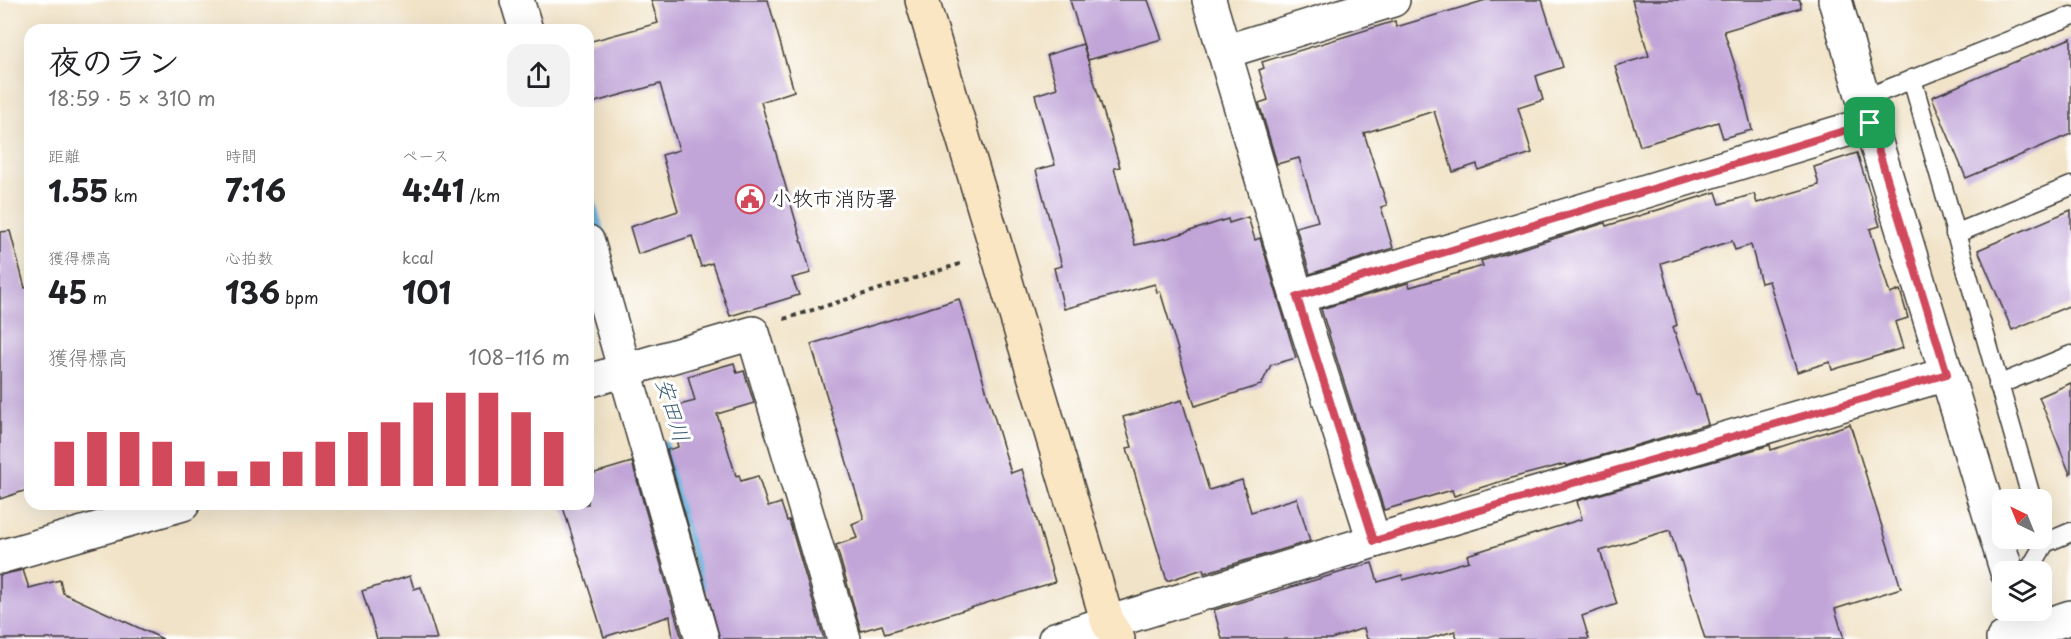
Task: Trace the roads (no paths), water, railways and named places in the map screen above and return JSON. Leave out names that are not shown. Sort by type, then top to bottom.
[{"type":"street","points":[[517,0],[524,24]]},
{"type":"street","points":[[922,0],[1113,631]]},
{"type":"street","points":[[1209,0],[1297,297],[1374,541]]},
{"type":"street","points":[[1224,51],[1393,0]]},
{"type":"street","points":[[1835,0],[1866,111],[2004,561]]},
{"type":"street","points":[[1297,297],[1866,111]]},
{"type":"street","points":[[594,257],[638,367],[702,639]]},
{"type":"street","points":[[594,379],[753,333],[844,639]]},
{"type":"street","points":[[1055,639],[1113,631],[1374,541],[1947,374]]},
{"type":"street","points":[[0,557],[162,510]]},
{"type":"street","points":[[2019,630],[2071,617]]},
{"type":"lane","points":[[1866,111],[1912,80],[2071,16]]},
{"type":"lane","points":[[1912,80],[2029,489]]},
{"type":"lane","points":[[1955,234],[2071,186]]},
{"type":"lane","points":[[1998,385],[2071,355]]},
{"type":"lane","points":[[2052,536],[2071,532]]},
{"type":"waterway","name":"安田川","points":[[594,214],[602,241]]},
{"type":"waterway","name":"安田川","points":[[664,446],[705,586]]},
{"type":"place","name":"小牧市消防署","points":[[750,199]]}]
